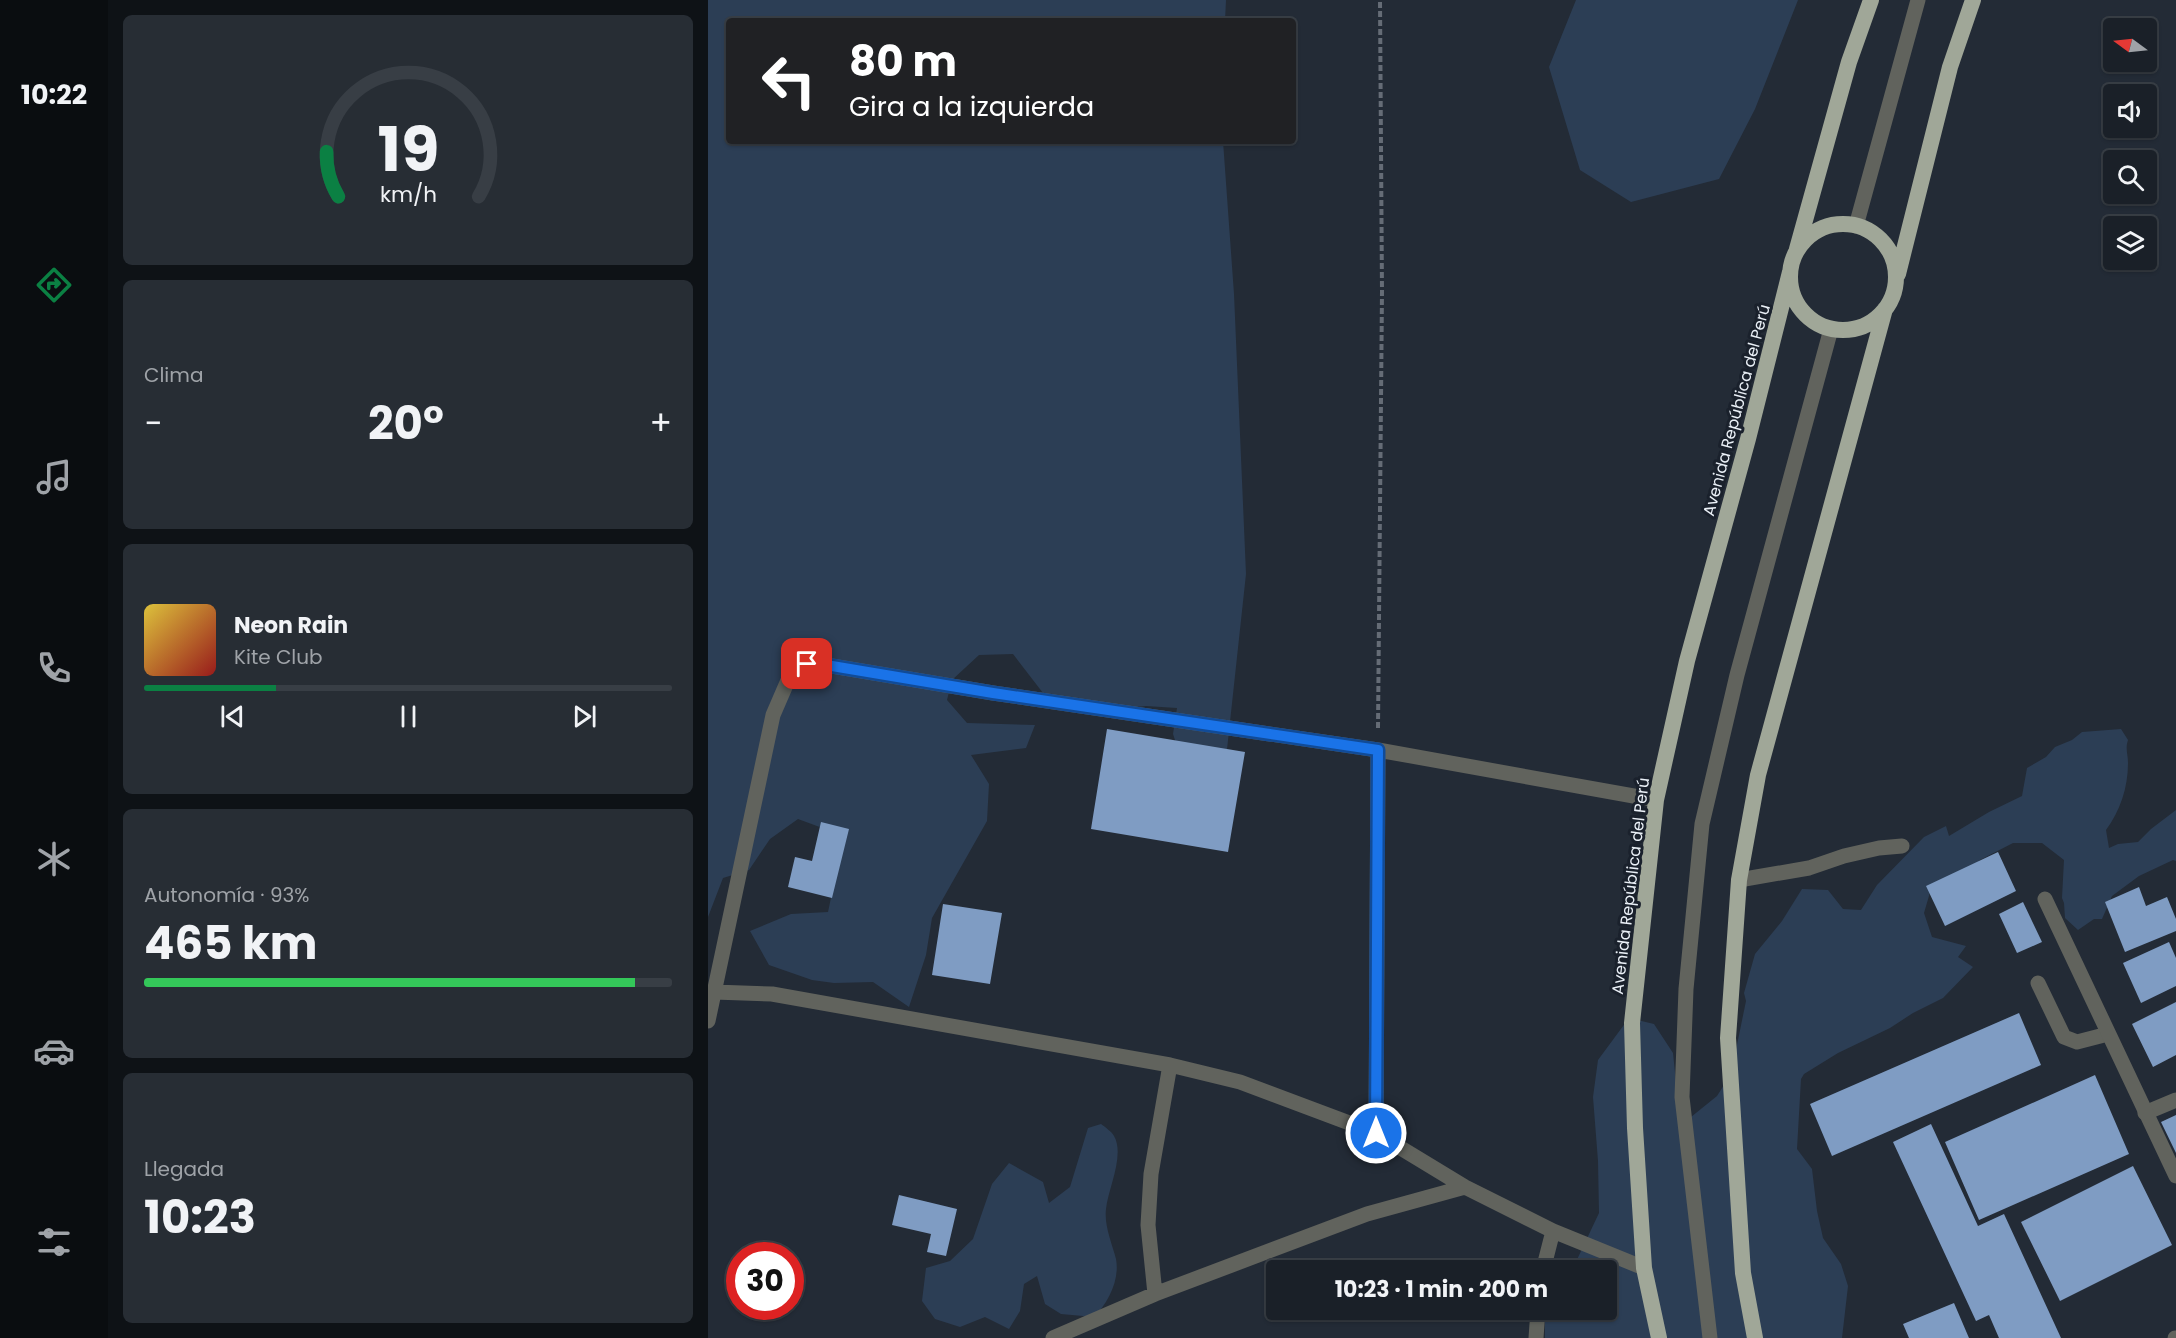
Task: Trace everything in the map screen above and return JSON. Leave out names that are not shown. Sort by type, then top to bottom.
[{"type":"highway","name":"Avenida República del Perú","points":[[1659,1338],[1644,1268],[1635,1128],[1632,1023],[1656,800],[1687,661],[1793,264],[1849,62],[1871,0]]},
{"type":"highway","points":[[1755,1338],[1743,1273],[1728,1038],[1739,880],[1758,775],[1886,309],[1891,300],[1950,67],[1974,0]]},
{"type":"highway","points":[[1886,309],[1875,320],[1861,327],[1846,330],[1831,329],[1817,323],[1805,314],[1796,302],[1791,287],[1793,264],[1803,243],[1820,230],[1842,224],[1856,226],[1869,231],[1881,240],[1890,252],[1895,266],[1896,281]]},
{"type":"street","points":[[1856,226],[1918,0]]},
{"type":"street","points":[[1710,1338],[1682,1097],[1686,989],[1702,824],[1737,675],[1831,329]]},
{"type":"street","points":[[708,1021],[772,715],[789,678],[807,664],[1378,750],[1656,800]]},
{"type":"street","points":[[1376,1133],[1378,750]]},
{"type":"street","points":[[1739,880],[1809,868],[1844,856],[1879,848],[1902,846]]},
{"type":"street","points":[[2045,899],[2176,1176]]},
{"type":"street","points":[[2038,983],[2064,1037],[2077,1042],[2108,1034]]},
{"type":"street","points":[[714,992],[772,994],[1170,1065],[1240,1082],[1376,1133],[1465,1187],[1553,1231],[1644,1268]]},
{"type":"street","points":[[1155,1294],[1148,1226],[1151,1174],[1170,1065]]},
{"type":"street","points":[[2145,1113],[2176,1100]]},
{"type":"street","points":[[1053,1338],[1155,1294],[1367,1214],[1465,1187]]},
{"type":"street","points":[[1546,1260],[1553,1231]]},
{"type":"street","points":[[1536,1338],[1537,1320]]},
{"type":"path","points":[[1378,750],[1382,292],[1380,0]]},
{"type":"shaded area","points":[[708,0],[1226,0],[1225,18],[726,18],[726,144],[1223,144],[1234,294],[1246,574],[1225,768],[1179,752],[1173,734],[1177,708],[1146,706],[1095,711],[1043,693],[1013,654],[979,655],[952,680],[947,700],[967,723],[1035,725],[1026,748],[971,755],[989,784],[987,821],[932,918],[926,955],[909,1007],[873,982],[834,983],[812,980],[769,965],[750,931],[791,914],[828,912],[844,836],[798,819],[770,839],[749,870],[723,878],[708,917]]},
{"type":"shaded area","points":[[1576,0],[1798,0],[1755,109],[1719,179],[1631,202],[1580,170],[1549,67]]},
{"type":"shaded area","points":[[2121,729],[2128,740],[2127,781],[2122,799],[2106,830],[2109,848],[2118,844],[2138,842],[2176,810],[2176,861],[2173,860],[2139,876],[2112,896],[2102,919],[2094,919],[2078,930],[2065,918],[2062,898],[2064,860],[2042,843],[2013,843],[1980,860],[1960,879],[1931,889],[1924,913],[1932,937],[1966,946],[1958,957],[1973,967],[1943,998],[1890,1028],[1838,1053],[1804,1074],[1801,1079],[1797,1149],[1812,1169],[1823,1238],[1841,1264],[1848,1286],[1842,1338],[1545,1338],[1545,1320],[1617,1320],[1617,1260],[1577,1260],[1599,1213],[1593,1097],[1598,1060],[1629,1018],[1654,1024],[1673,1053],[1677,1092],[1691,1117],[1717,1096],[1731,1074],[1746,1001],[1744,993],[1755,954],[1782,921],[1802,889],[1828,890],[1843,909],[1861,910],[1877,885],[1924,837],[1946,826],[1949,836],[1989,812],[2022,796],[2027,768],[2046,757],[2055,747],[2072,740],[2082,732]]},
{"type":"shaded area","points":[[1101,1124],[1113,1134],[1117,1144],[1117,1162],[1107,1201],[1106,1215],[1117,1267],[1112,1291],[1094,1317],[1061,1314],[1045,1304],[1037,1276],[1024,1284],[1020,1311],[1009,1329],[985,1317],[960,1327],[935,1319],[922,1301],[926,1268],[950,1261],[973,1239],[992,1184],[1009,1163],[1043,1182],[1049,1203],[1070,1187],[1088,1128]]},
{"type":"building","points":[[1107,729],[1245,752],[1228,852],[1091,829]]},
{"type":"building","points":[[821,822],[849,829],[832,898],[788,887],[795,857],[812,861]]},
{"type":"building","points":[[1998,852],[2016,891],[1945,926],[1926,886]]},
{"type":"building","points":[[2139,887],[2146,906],[2167,897],[2176,919],[2176,931],[2125,952],[2105,902]]},
{"type":"building","points":[[2023,902],[2042,942],[2017,953],[1999,914]]},
{"type":"building","points":[[943,904],[1002,913],[990,984],[932,975]]},
{"type":"building","points":[[2169,942],[2176,958],[2176,986],[2141,1003],[2123,963]]},
{"type":"building","points":[[2176,1002],[2176,1055],[2153,1067],[2132,1024]]},
{"type":"building","points":[[2019,1013],[2041,1065],[1832,1156],[1810,1104]]},
{"type":"building","points":[[2095,1075],[2129,1154],[1979,1220],[1945,1142]]},
{"type":"building","points":[[2176,1115],[2176,1153],[2161,1122]]},
{"type":"building","points":[[1931,1124],[1978,1226],[2004,1214],[2061,1338],[1999,1338],[1989,1315],[1976,1321],[1893,1142]]},
{"type":"building","points":[[2133,1166],[2172,1245],[2060,1301],[2021,1222]]},
{"type":"building","points":[[899,1195],[957,1209],[946,1256],[927,1252],[931,1234],[892,1225]]},
{"type":"building","points":[[1954,1303],[1969,1338],[1909,1338],[1903,1324]]},
{"type":"route","points":[[807,664],[1378,750],[1376,1133]]}]
